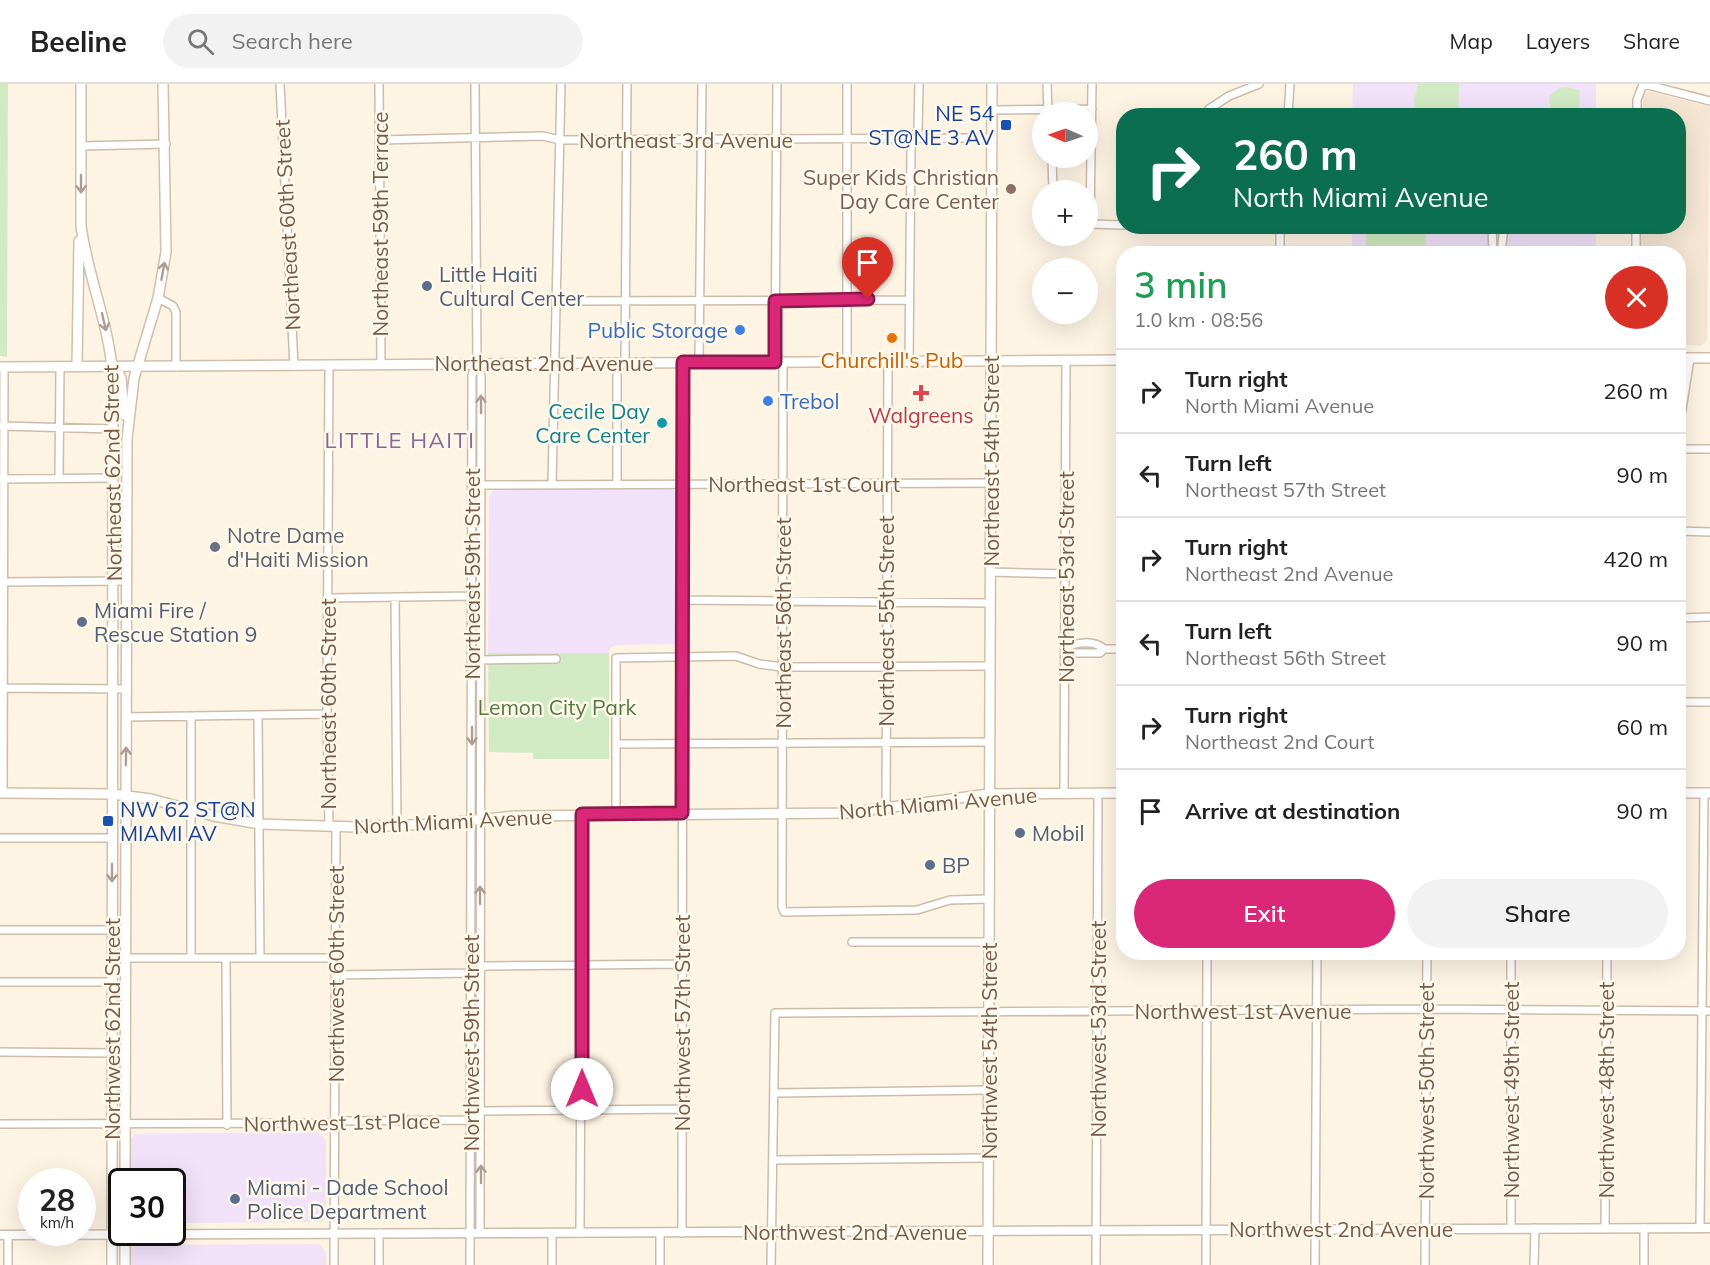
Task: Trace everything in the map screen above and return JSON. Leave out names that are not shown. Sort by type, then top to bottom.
[{"type":"main road","name":"Northeast 62nd Street","points":[[81,84],[81,226],[86,258],[104,318],[113,368],[112,794]]},
{"type":"main road","name":"Northeast 62nd Street","points":[[126,796],[126,439],[136,368],[158,298],[168,227],[164,84]]},
{"type":"main road","name":"Northeast 54th Street","points":[[989,837],[992,84]]},
{"type":"main road","points":[[78,367],[81,226]]},
{"type":"main road","points":[[1686,358],[1710,358]]},
{"type":"main road","name":"Northeast 2nd Avenue","points":[[2,367],[136,368],[621,362],[1116,360]]},
{"type":"main road","points":[[113,368],[117,370],[121,378],[126,439]]},
{"type":"main road","name":"North Miami Avenue","points":[[2,793],[112,794],[259,824],[332,826],[397,826],[616,813],[847,813],[989,794],[1116,793]]},
{"type":"main road","points":[[1686,793],[1707,793]]},
{"type":"main road","name":"Northwest 62nd Street","points":[[112,794],[112,1168]]},
{"type":"main road","name":"Northwest 62nd Street","points":[[125,1168],[126,796]]},
{"type":"main road","name":"Northwest 54th Street","points":[[988,1265],[989,837]]},
{"type":"main road","name":"Northwest 62nd Street","points":[[112,1246],[112,1265]]},
{"type":"main road","points":[[125,1246],[125,1265]]},
{"type":"street","name":"Northeast 60th Street","points":[[280,84],[294,366]]},
{"type":"street","name":"Northeast 59th Terrace","points":[[380,84],[381,365]]},
{"type":"street","name":"Northeast 59th Street","points":[[475,84],[477,364],[481,375],[481,660],[476,820]]},
{"type":"street","points":[[552,484],[561,84]]},
{"type":"street","points":[[617,484],[621,362],[626,301],[627,84]]},
{"type":"street","points":[[699,362],[702,84]]},
{"type":"street","name":"Northeast 56th Street","points":[[777,84],[775,301],[784,482],[782,907],[784,912],[917,910],[950,900],[989,899]]},
{"type":"street","points":[[847,84],[847,361]]},
{"type":"street","points":[[909,361],[911,148],[918,129],[919,84]]},
{"type":"street","points":[[1047,84],[1048,102]]},
{"type":"street","points":[[1092,84],[1092,102]]},
{"type":"street","points":[[1211,108],[1229,96],[1259,84]]},
{"type":"street","points":[[1288,108],[1290,84]]},
{"type":"street","points":[[1637,108],[1637,100],[1643,84],[1710,101]]},
{"type":"street","points":[[992,110],[1032,111]]},
{"type":"street","name":"Northeast 3rd Avenue","points":[[381,140],[475,139],[543,135],[560,140],[627,141],[992,138]]},
{"type":"street","points":[[81,146],[166,144]]},
{"type":"street","points":[[1091,168],[1090,224],[1116,225]]},
{"type":"street","points":[[158,298],[173,306],[176,312],[176,367]]},
{"type":"street","points":[[556,301],[909,300]]},
{"type":"street","points":[[1686,384],[1690,358]]},
{"type":"street","name":"Northeast 53rd Street","points":[[1064,794],[1067,574],[1066,360]]},
{"type":"street","name":"Northeast 55th Street","points":[[886,808],[888,361]]},
{"type":"street","name":"Northwest 57th Street","points":[[682,1233],[681,484],[683,362]]},
{"type":"street","name":"Northeast 59th Street","points":[[476,820],[472,660],[472,375],[477,364]]},
{"type":"street","name":"Northeast 60th Street","points":[[329,365],[327,714],[332,826]]},
{"type":"street","points":[[2,367],[2,793]]},
{"type":"street","points":[[59,478],[60,367]]},
{"type":"street","points":[[2,426],[113,429]]},
{"type":"street","points":[[1686,449],[1710,449]]},
{"type":"street","points":[[2,478],[113,478]]},
{"type":"street","name":"Northeast 1st Court","points":[[472,485],[991,483]]},
{"type":"street","points":[[1686,531],[1710,532]]},
{"type":"street","points":[[991,572],[1067,574]]},
{"type":"street","points":[[2,582],[126,581]]},
{"type":"street","points":[[328,598],[481,596]]},
{"type":"street","points":[[395,597],[397,826]]},
{"type":"street","points":[[682,600],[990,603]]},
{"type":"street","points":[[1686,618],[1710,617]]},
{"type":"street","points":[[1065,648],[1074,653],[1100,653],[1104,649],[1116,649]]},
{"type":"street","points":[[616,813],[616,658],[736,656],[759,664],[782,667],[990,666]]},
{"type":"street","points":[[472,660],[556,659]]},
{"type":"street","points":[[2,688],[126,689]]},
{"type":"street","points":[[1686,702],[1710,702]]},
{"type":"street","points":[[126,717],[327,714]]},
{"type":"street","points":[[190,716],[190,958]]},
{"type":"street","points":[[258,716],[260,958]]},
{"type":"street","points":[[616,744],[990,742]]},
{"type":"street","name":"Northwest 53rd Street","points":[[1096,1265],[1099,1011],[1098,793]]},
{"type":"street","points":[[1705,1228],[1707,793]]},
{"type":"street","points":[[580,1233],[582,814]]},
{"type":"street","name":"Northwest 59th Street","points":[[476,820],[480,966],[480,1233]]},
{"type":"street","name":"Northwest 59th Street","points":[[470,1265],[471,973],[476,820]]},
{"type":"street","name":"Northwest 60th Street","points":[[332,826],[336,1123],[334,1265]]},
{"type":"street","points":[[0,838],[112,838]]},
{"type":"street","points":[[0,930],[126,930]]},
{"type":"street","points":[[852,942],[989,942]]},
{"type":"street","points":[[126,958],[335,958]]},
{"type":"street","points":[[226,958],[226,1125]]},
{"type":"street","points":[[1206,1265],[1207,960]]},
{"type":"street","points":[[1316,1265],[1317,960]]},
{"type":"street","name":"Northwest 50th Street","points":[[1425,1265],[1427,960]]},
{"type":"street","name":"Northwest 49th Street","points":[[1511,1228],[1512,960]]},
{"type":"street","name":"Northwest 48th Street","points":[[1605,1228],[1607,960]]},
{"type":"street","points":[[335,975],[471,973],[480,966],[581,963],[682,964]]},
{"type":"street","points":[[0,981],[112,982]]},
{"type":"street","name":"Northwest 1st Avenue","points":[[775,1093],[775,1013],[1706,1011]]},
{"type":"street","points":[[0,1052],[112,1053]]},
{"type":"street","points":[[771,1265],[775,1093],[989,1090]]},
{"type":"street","points":[[481,1111],[682,1109]]},
{"type":"street","name":"Northwest 1st Place","points":[[0,1124],[226,1125],[336,1123],[344,1120],[470,1120],[481,1111]]},
{"type":"street","points":[[774,1160],[989,1158]]},
{"type":"street","points":[[1534,1265],[1535,1228]]},
{"type":"street","points":[[1644,1228],[1644,1265]]},
{"type":"street","name":"Northwest 2nd Avenue","points":[[186,1233],[1705,1228]]},
{"type":"street","points":[[379,1233],[379,1265]]},
{"type":"street","points":[[552,1233],[552,1265]]},
{"type":"street","points":[[660,1233],[660,1265]]},
{"type":"street","name":"Northwest 2nd Avenue","points":[[4,1235],[108,1234]]},
{"type":"street","points":[[4,1235],[8,1265]]},
{"type":"shaded area","points":[[1353,84],[1596,84],[1596,108],[1352,108]]},
{"type":"shaded area","points":[[1649,91],[1710,107],[1707,340],[1701,346],[1686,345],[1686,246],[1640,246],[1641,234],[1686,234],[1686,108],[1643,108],[1643,96]]},
{"type":"shaded area","points":[[1352,234],[1596,234],[1596,246],[1352,246]]},
{"type":"shaded area","points":[[671,488],[678,494],[677,638],[674,644],[616,645],[610,648],[609,653],[488,653],[489,497],[494,490]]},
{"type":"shaded area","points":[[319,1132],[326,1141],[326,1218],[323,1222],[186,1223],[186,1168],[131,1168],[131,1139],[135,1134]]},
{"type":"shaded area","points":[[319,1244],[326,1253],[326,1265],[128,1265],[128,1253],[134,1246]]},
{"type":"green space","points":[[0,84],[8,84],[7,357],[0,356]]},
{"type":"green space","points":[[1418,84],[1459,84],[1458,108],[1415,108],[1414,100]]},
{"type":"green space","points":[[1559,88],[1580,90],[1579,108],[1550,108],[1549,96]]},
{"type":"green space","points":[[1366,234],[1426,234],[1425,246],[1366,246]]},
{"type":"green space","name":"Lemon City Park","points":[[488,653],[609,653],[609,759],[533,759],[533,753],[489,752]]},
{"type":"place","name":"NE 54 ST@NE 3 AV","points":[[1006,125]]},
{"type":"place","name":"Super Kids Christian Day Care Center","points":[[1011,189]]},
{"type":"place","name":"Little Haiti Cultural Center","points":[[427,286]]},
{"type":"place","name":"Public Storage","points":[[740,330]]},
{"type":"place","name":"Churchill's Pub","points":[[892,338]]},
{"type":"place","name":"Walgreens","points":[[921,393]]},
{"type":"place","name":"Trebol","points":[[768,401]]},
{"type":"place","name":"Cecile Day Care Center","points":[[662,423]]},
{"type":"place","name":"Notre Dame d'Haiti Mission","points":[[215,547]]},
{"type":"place","name":"Miami Fire / Rescue Station 9","points":[[82,622]]},
{"type":"place","name":"NW 62 ST@N MIAMI AV","points":[[108,821]]},
{"type":"place","name":"Mobil","points":[[1020,833]]},
{"type":"place","name":"BP","points":[[930,865]]},
{"type":"place","name":"Miami - Dade School Police Department","points":[[235,1199]]},
{"type":"district","name":"LITTLE HAITI","points":[[400,440]]},
{"type":"route","points":[[582,1089],[582,814],[682,813],[683,362],[775,362],[775,301],[868,299]]}]
